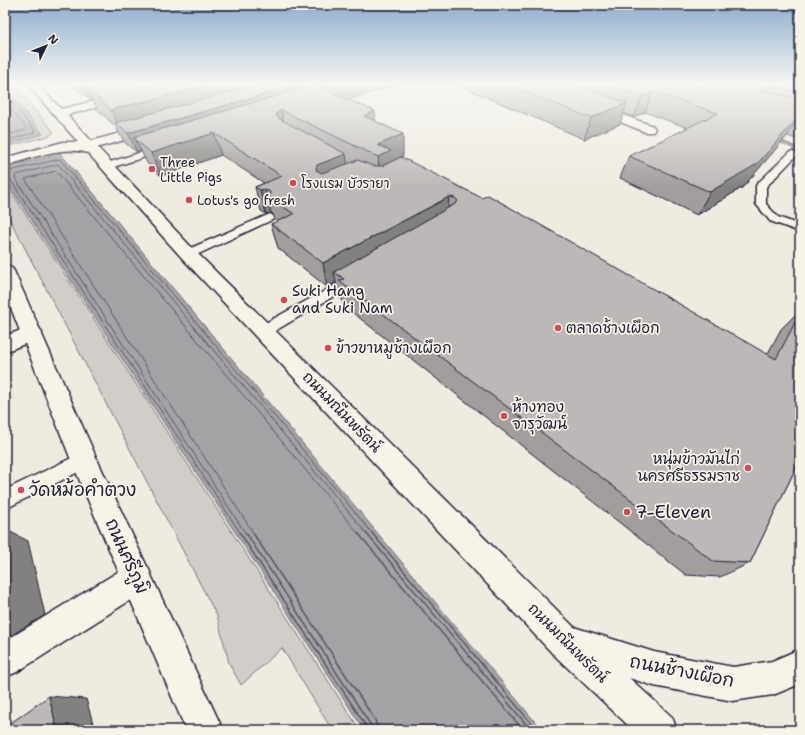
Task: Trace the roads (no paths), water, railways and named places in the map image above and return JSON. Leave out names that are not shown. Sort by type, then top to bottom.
[{"type":"main road","name":"ถนนมณีนพรัตน์","points":[[65,119],[188,254],[564,641],[659,730]]},
{"type":"main road","points":[[624,119],[649,129]]},
{"type":"main road","points":[[5,155],[60,144],[91,148],[158,126]]},
{"type":"main road","points":[[5,162],[60,144],[75,131]]},
{"type":"main road","name":"ถนนศรีภูมิ","points":[[5,271],[84,460],[206,730]]},
{"type":"main road","points":[[5,344],[32,333]]},
{"type":"main road","points":[[5,660],[137,578]]},
{"type":"main road","name":"ถนนช้างเผือก","points":[[564,641],[654,669],[733,684],[773,678],[800,666]]},
{"type":"lane","points":[[107,166],[169,147]]},
{"type":"lane","points":[[793,154],[761,186],[761,204],[774,219],[800,229]]},
{"type":"lane","points":[[188,254],[270,217]]},
{"type":"lane","points":[[263,331],[366,272]]},
{"type":"lane","points":[[5,500],[84,460]]},
{"type":"water","points":[[5,119],[31,119],[43,134],[5,145]]},
{"type":"water","points":[[60,153],[542,730],[364,730],[5,179],[5,168]]},
{"type":"waterway","points":[[771,137],[800,150]]},
{"type":"place","name":"Three Little Pigs","points":[[152,169]]},
{"type":"place","name":"โรงแรม บัวรายา","points":[[293,183]]},
{"type":"place","name":"Lotus's go fresh","points":[[189,200]]},
{"type":"place","name":"Suki Hang and Suki Nam","points":[[284,300]]},
{"type":"place","name":"ตลาดช้างเผือก","points":[[558,328]]},
{"type":"place","name":"ข้าวขาหมูช้างเผือก","points":[[328,348]]},
{"type":"place","name":"ห้างทอง จารุวัฒน์","points":[[504,416]]},
{"type":"place","name":"หนุ่มข้าวมันไก่ นครศรีธรรมราช","points":[[748,468]]},
{"type":"place","name":"วัดหม้อคำตวง","points":[[21,490]]},
{"type":"place","name":"7-Eleven","points":[[627,512]]}]
